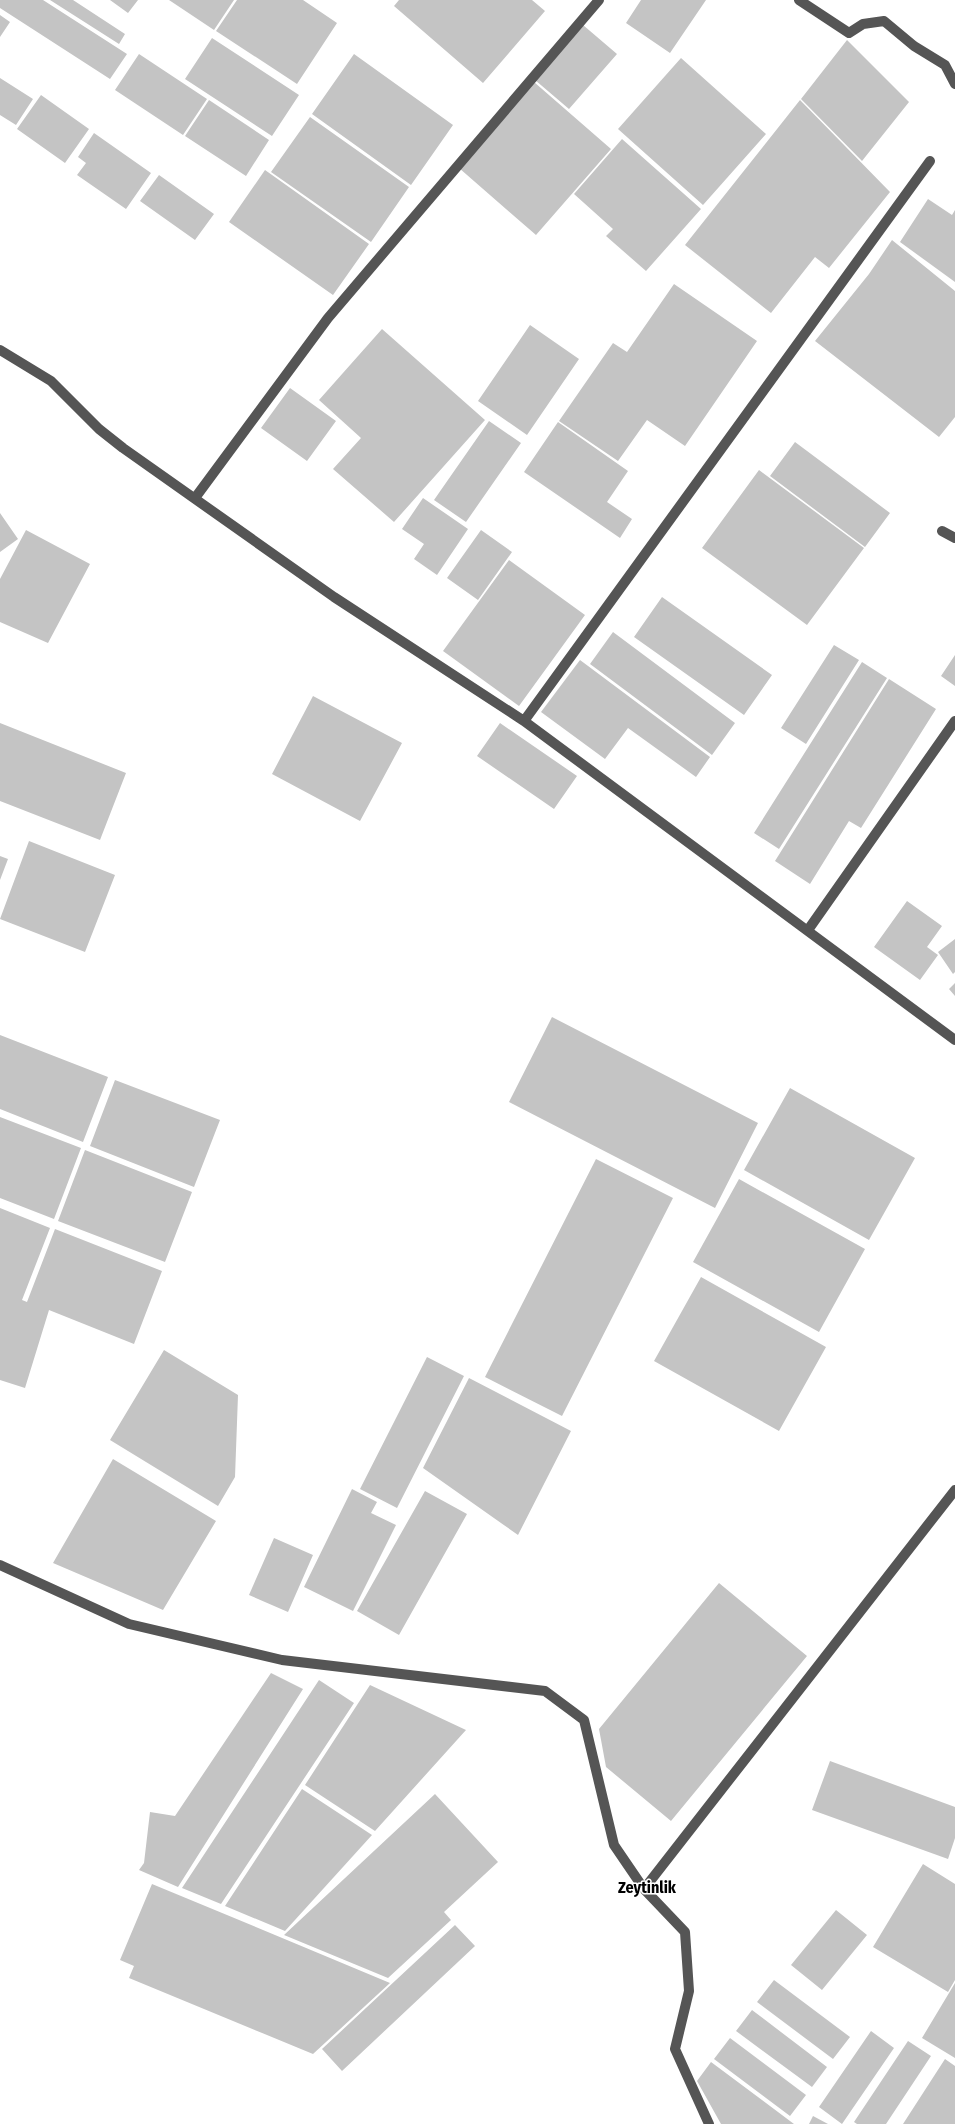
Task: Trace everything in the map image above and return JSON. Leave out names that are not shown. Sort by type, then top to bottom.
[{"type":"street","points":[[195,498],[328,318],[599,0]]},
{"type":"street","points":[[799,0],[849,33],[863,24],[884,21],[914,46],[945,65],[955,84]]},
{"type":"street","points":[[524,721],[930,161]]},
{"type":"street","points":[[0,350],[51,381],[99,429],[334,597],[524,721],[955,1040]]},
{"type":"street","points":[[942,531],[955,538]]},
{"type":"street","points":[[808,930],[955,721]]},
{"type":"street","points":[[644,1889],[955,1490]]},
{"type":"street","points":[[0,1566],[129,1624],[282,1660],[545,1691],[584,1720],[614,1845],[644,1889],[686,1932],[689,1991],[675,2049],[709,2124]]},
{"type":"building","points":[[0,0],[43,0],[127,54],[110,79],[0,8]]},
{"type":"building","points":[[50,0],[73,0],[125,34],[119,44]]},
{"type":"building","points":[[110,0],[138,0],[128,13]]},
{"type":"building","points":[[169,0],[234,0],[214,30]]},
{"type":"building","points":[[237,0],[303,0],[337,23],[297,84],[216,31]]},
{"type":"building","points":[[399,0],[532,0],[545,11],[483,83],[394,6]]},
{"type":"building","points":[[641,0],[706,0],[670,53],[626,23]]},
{"type":"building","points":[[0,15],[10,22],[0,37]]},
{"type":"building","points":[[583,25],[617,54],[569,109],[535,80]]},
{"type":"building","points":[[212,38],[299,95],[272,136],[185,79]]},
{"type":"building","points":[[847,40],[909,102],[862,161],[801,99]]},
{"type":"building","points":[[139,54],[207,99],[183,135],[115,90]]},
{"type":"building","points":[[354,54],[453,125],[411,185],[312,114]]},
{"type":"building","points":[[681,58],[766,134],[703,205],[618,129]]},
{"type":"building","points":[[0,78],[33,99],[16,125],[0,115]]},
{"type":"building","points":[[534,82],[611,149],[536,235],[459,168]]},
{"type":"building","points":[[41,95],[89,129],[65,163],[17,129]]},
{"type":"building","points":[[209,100],[269,140],[246,176],[185,136]]},
{"type":"building","points":[[800,100],[890,192],[829,268],[815,257],[771,313],[685,245]]},
{"type":"building","points":[[310,117],[409,187],[371,242],[271,172]]},
{"type":"building","points":[[94,133],[151,173],[126,209],[77,175],[86,163],[78,157]]},
{"type":"building","points":[[622,139],[701,209],[646,271],[606,236],[613,229],[574,194]]},
{"type":"building","points":[[265,170],[369,244],[333,295],[229,222]]},
{"type":"building","points":[[159,175],[214,214],[195,240],[140,201]]},
{"type":"building","points":[[928,199],[952,215],[955,210],[955,282],[900,242]]},
{"type":"building","points":[[892,240],[955,291],[955,417],[939,437],[815,341],[869,274]]},
{"type":"building","points":[[674,284],[757,341],[685,446],[647,420],[618,461],[559,421],[613,343],[627,352]]},
{"type":"building","points":[[530,325],[579,359],[527,435],[478,401]]},
{"type":"building","points":[[382,329],[485,420],[394,522],[333,469],[361,438],[319,400]]},
{"type":"building","points":[[290,388],[336,421],[307,461],[261,428]]},
{"type":"building","points":[[489,421],[521,443],[466,522],[434,500]]},
{"type":"building","points":[[558,422],[628,471],[607,502],[632,519],[620,538],[524,472]]},
{"type":"building","points":[[795,442],[890,513],[865,547],[770,476]]},
{"type":"building","points":[[759,470],[864,548],[807,625],[702,548]]},
{"type":"building","points":[[423,498],[468,529],[437,575],[414,559],[424,544],[402,529]]},
{"type":"building","points":[[0,513],[18,539],[0,552]]},
{"type":"building","points":[[26,530],[90,564],[48,643],[0,622],[0,579]]},
{"type":"building","points":[[481,530],[512,552],[478,600],[447,578]]},
{"type":"building","points":[[509,560],[585,615],[519,706],[443,651]]},
{"type":"building","points":[[662,597],[772,675],[744,715],[634,637]]},
{"type":"building","points":[[613,632],[735,723],[712,755],[590,664]]},
{"type":"building","points":[[834,645],[859,660],[806,744],[781,728]]},
{"type":"building","points":[[955,655],[955,686],[941,676]]},
{"type":"building","points":[[580,660],[710,757],[696,777],[628,728],[605,759],[541,712]]},
{"type":"building","points":[[862,662],[887,678],[779,849],[754,833]]},
{"type":"building","points":[[889,679],[936,709],[861,828],[849,821],[810,884],[775,861]]},
{"type":"building","points":[[313,696],[402,743],[360,821],[272,774]]},
{"type":"building","points":[[0,723],[126,773],[100,840],[0,801]]},
{"type":"building","points":[[500,723],[577,776],[554,809],[477,756]]},
{"type":"building","points":[[29,841],[115,875],[85,952],[0,919]]},
{"type":"building","points":[[0,856],[8,859],[0,880]]},
{"type":"building","points":[[907,901],[942,926],[927,947],[938,955],[920,980],[874,947]]},
{"type":"building","points":[[955,939],[955,972],[953,974],[938,952]]},
{"type":"building","points":[[955,983],[955,996],[949,989]]},
{"type":"building","points":[[552,1017],[758,1123],[715,1208],[509,1102]]},
{"type":"building","points":[[0,1035],[108,1077],[83,1142],[0,1109]]},
{"type":"building","points":[[115,1080],[220,1120],[194,1187],[90,1146]]},
{"type":"building","points":[[790,1088],[915,1158],[869,1240],[744,1170]]},
{"type":"building","points":[[0,1117],[81,1148],[54,1219],[0,1198]]},
{"type":"building","points":[[85,1150],[192,1192],[165,1262],[58,1221]]},
{"type":"building","points":[[596,1159],[673,1198],[562,1416],[485,1377]]},
{"type":"building","points":[[739,1179],[865,1249],[819,1332],[693,1262]]},
{"type":"building","points":[[0,1208],[50,1228],[22,1300],[27,1302],[55,1229],[162,1271],[134,1344],[49,1310],[25,1388],[0,1380]]},
{"type":"building","points":[[701,1277],[826,1347],[779,1431],[654,1361]]},
{"type":"building","points":[[164,1350],[238,1395],[235,1477],[218,1506],[110,1440]]},
{"type":"building","points":[[427,1357],[464,1376],[397,1508],[360,1489]]},
{"type":"building","points":[[469,1378],[571,1431],[518,1535],[423,1468]]},
{"type":"building","points":[[113,1459],[216,1521],[163,1610],[53,1563]]},
{"type":"building","points":[[352,1489],[377,1502],[371,1513],[396,1525],[353,1611],[304,1587]]},
{"type":"building","points":[[425,1491],[467,1514],[399,1635],[357,1611]]},
{"type":"building","points":[[274,1538],[313,1555],[288,1612],[249,1595]]},
{"type":"building","points":[[719,1583],[807,1656],[671,1821],[606,1767],[599,1729]]},
{"type":"building","points":[[271,1673],[303,1689],[178,1887],[139,1870],[144,1863],[150,1812],[175,1816]]},
{"type":"building","points":[[319,1680],[354,1703],[221,1904],[182,1888]]},
{"type":"building","points":[[370,1685],[466,1730],[375,1831],[305,1785]]},
{"type":"building","points":[[830,1761],[955,1807],[955,1838],[948,1859],[812,1810]]},
{"type":"building","points":[[302,1789],[372,1835],[285,1931],[225,1906]]},
{"type":"building","points":[[435,1794],[498,1862],[444,1912],[451,1920],[388,1978],[284,1935]]},
{"type":"building","points":[[923,1864],[955,1884],[955,1980],[948,1992],[873,1947]]},
{"type":"building","points":[[152,1884],[390,1983],[313,2054],[129,1978],[134,1966],[120,1960]]},
{"type":"building","points":[[836,1910],[867,1935],[822,1990],[791,1965]]},
{"type":"building","points":[[455,1925],[475,1946],[342,2071],[322,2049]]},
{"type":"building","points":[[774,1980],[850,2037],[833,2059],[757,2002]]},
{"type":"building","points":[[955,1983],[955,2058],[922,2038]]},
{"type":"building","points":[[752,2010],[827,2067],[812,2087],[736,2031]]},
{"type":"building","points":[[871,2031],[894,2048],[842,2124],[819,2107]]},
{"type":"building","points":[[730,2038],[806,2095],[790,2116],[714,2059]]},
{"type":"building","points":[[908,2041],[931,2056],[886,2124],[857,2124],[854,2122]]},
{"type":"building","points":[[945,2059],[955,2066],[955,2124],[903,2124]]},
{"type":"building","points":[[711,2062],[794,2124],[721,2124],[697,2081]]},
{"type":"building","points":[[813,2116],[828,2124],[809,2124]]},
{"type":"district","name":"Zeytinlik","points":[[647,1887]]}]
